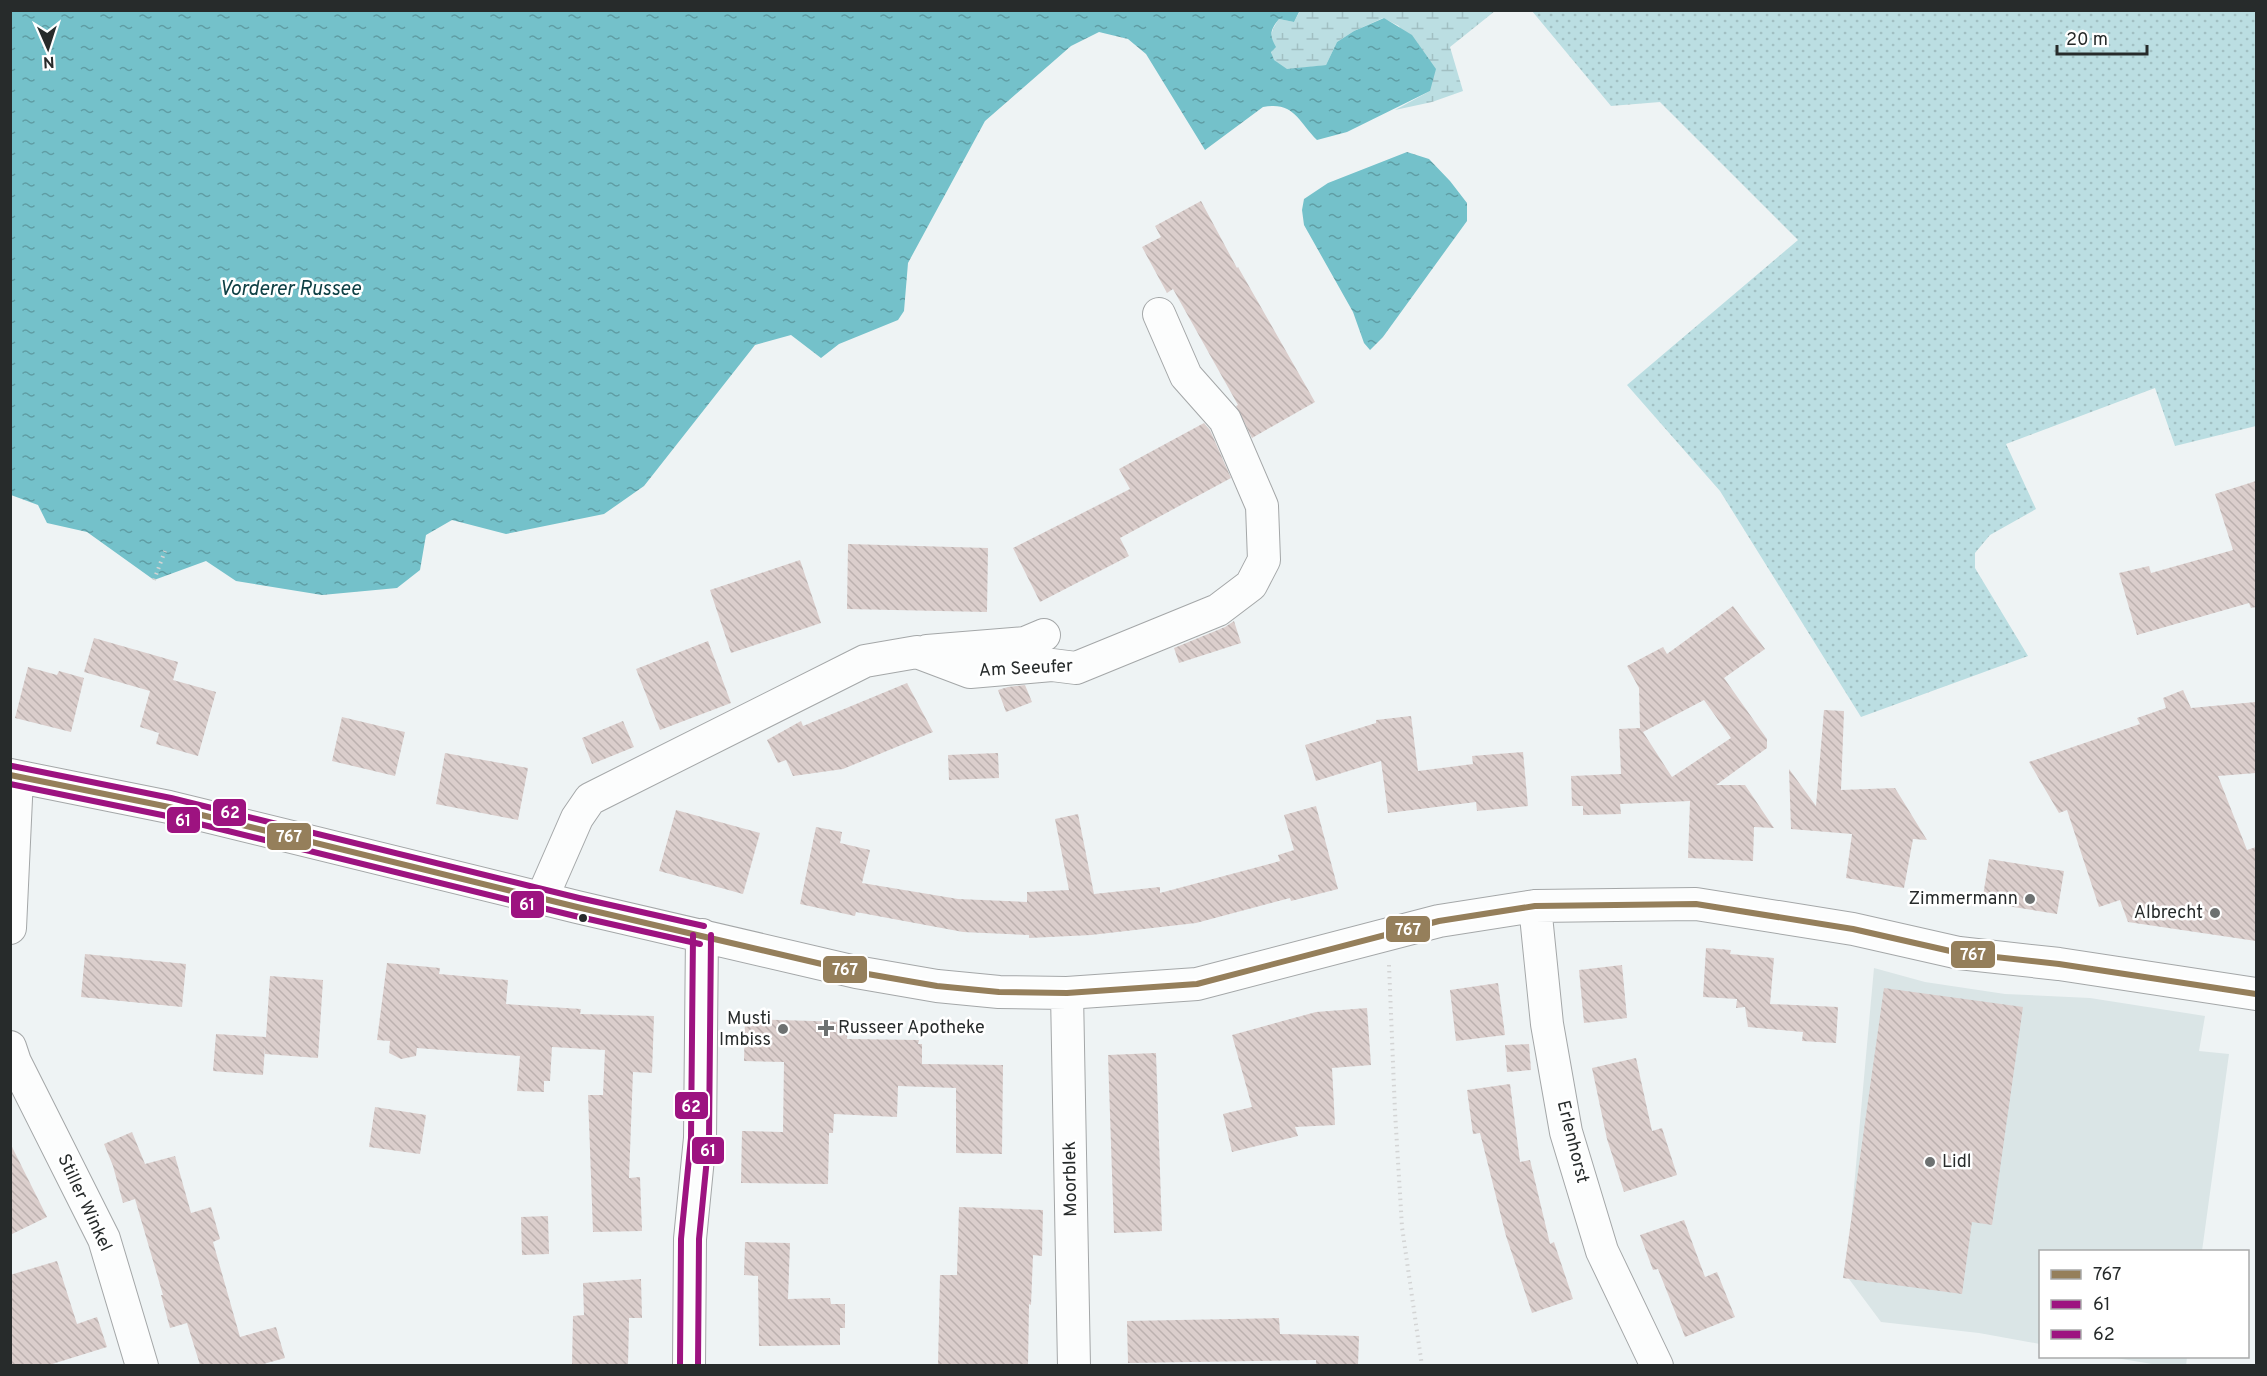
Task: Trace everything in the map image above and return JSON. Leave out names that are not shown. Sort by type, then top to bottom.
[{"type":"street","name":"Am Seeufer","points":[[917,652],[970,672],[1052,665],[1076,668],[1218,610],[1251,585],[1264,560],[1262,506],[1225,420],[1186,376],[1159,314]]},
{"type":"street","points":[[542,898],[577,818],[590,799],[865,661],[917,652],[1025,643],[1044,635]]},
{"type":"street","points":[[10,928],[14,776],[169,807],[856,972],[938,986],[999,992],[1067,993],[1197,984],[1439,921],[1535,906],[1696,904],[1853,929],[1959,953],[2060,964],[2256,994]]},
{"type":"street","name":"Erlenhorst","points":[[1535,906],[1547,1024],[1566,1132],[1602,1251],[1657,1365]]},
{"type":"street","points":[[690,1365],[690,1239],[700,1138],[702,935]]},
{"type":"street","name":"Moorblek","points":[[1067,993],[1074,1365]]},
{"type":"street","name":"Stiller Winkel","points":[[10,1047],[15,1062],[105,1239],[141,1365]]},
{"type":"path","points":[[154,580],[165,551]]},
{"type":"path","points":[[1389,934],[1395,1112],[1402,1227],[1422,1365]]},
{"type":"shaded area","points":[[1874,968],[1925,982],[2005,994],[2090,998],[2205,1016],[2199,1051],[2229,1054],[2202,1250],[2039,1250],[2039,1344],[1979,1333],[1881,1322],[1846,1275]]},
{"type":"shaded area","points":[[2116,1358],[2187,1358],[2186,1366],[2158,1365]]},
{"type":"green space","points":[[1300,11],[1495,11],[1450,47],[1463,91],[1432,102],[1395,110],[1430,91],[1399,26],[1383,18],[1354,31],[1337,42],[1326,65],[1287,70],[1273,60],[1272,33],[1279,19],[1294,22]]},
{"type":"green space","points":[[1532,11],[2256,11],[2256,426],[2175,446],[2155,388],[2006,444],[2036,509],[1990,535],[1975,553],[1975,568],[2028,656],[1861,717],[1720,491],[1627,385],[1798,240],[1660,102],[1611,106]]},
{"type":"water","name":"Vorderer Russee","points":[[1300,10],[1294,22],[1279,19],[1272,33],[1276,47],[1271,52],[1274,60],[1287,69],[1326,65],[1337,42],[1354,31],[1384,18],[1412,35],[1436,69],[1430,91],[1347,132],[1317,140],[1289,110],[1282,107],[1263,107],[1205,150],[1146,54],[1128,39],[1099,32],[1071,46],[985,121],[908,263],[904,311],[898,320],[839,344],[821,358],[791,335],[755,345],[644,486],[604,514],[506,534],[452,520],[426,535],[420,570],[397,588],[322,595],[236,581],[206,561],[154,580],[87,532],[47,523],[38,505],[11,495],[11,11]]},
{"type":"water","points":[[1407,152],[1429,159],[1450,181],[1467,203],[1467,221],[1383,337],[1370,350],[1364,343],[1353,312],[1304,225],[1302,210],[1304,199],[1328,183]]},
{"type":"building","points":[[1201,201],[1315,402],[1252,438],[1236,406],[1238,405],[1173,289],[1167,293],[1142,247],[1161,237],[1155,226]]},
{"type":"building","points":[[1204,423],[1210,430],[1231,478],[1120,538],[1129,556],[1040,602],[1013,548],[1130,489],[1119,469]]},
{"type":"building","points":[[2256,481],[2256,607],[2251,608],[2249,603],[2137,635],[2119,573],[2149,566],[2151,573],[2233,550],[2215,494]]},
{"type":"building","points":[[848,544],[988,548],[987,612],[847,609]]},
{"type":"building","points":[[800,560],[821,623],[731,653],[710,590]]},
{"type":"building","points":[[1733,606],[1765,649],[1724,678],[1767,739],[1767,748],[1716,785],[1745,785],[1774,828],[1754,827],[1753,861],[1688,858],[1690,801],[1620,804],[1621,814],[1583,815],[1583,806],[1572,806],[1571,776],[1621,774],[1619,729],[1640,728],[1639,688],[1627,666],[1663,647],[1667,654]],"holes":[[[1704,700],[1731,738],[1672,777],[1643,732]]]},
{"type":"building","points":[[1234,621],[1241,643],[1179,663],[1174,648]]},
{"type":"building","points":[[94,638],[178,662],[173,680],[216,692],[198,756],[156,744],[159,733],[140,727],[150,691],[84,672]]},
{"type":"building","points":[[708,641],[731,703],[660,730],[636,669]]},
{"type":"building","points":[[28,667],[57,675],[59,671],[84,678],[71,732],[15,718]]},
{"type":"building","points":[[907,683],[933,732],[843,769],[793,776],[786,760],[778,763],[767,740],[801,721],[803,726]]},
{"type":"building","points":[[1025,685],[1032,702],[1006,712],[998,690]]},
{"type":"building","points":[[2183,690],[2191,708],[2256,702],[2256,773],[2218,776],[2247,850],[2256,847],[2256,941],[2128,922],[2120,900],[2099,907],[2067,810],[2059,813],[2029,762],[2140,724],[2137,718],[2166,708],[2163,698]]},
{"type":"building","points":[[1824,710],[1844,711],[1841,790],[1895,788],[1927,840],[1913,839],[1904,888],[1846,878],[1852,834],[1791,829],[1789,769],[1816,806]]},
{"type":"building","points":[[1411,716],[1418,771],[1473,764],[1472,756],[1523,752],[1528,806],[1477,811],[1476,802],[1388,813],[1381,761],[1316,781],[1305,745],[1376,723],[1376,720]]},
{"type":"building","points":[[342,717],[405,732],[395,776],[332,761]]},
{"type":"building","points":[[623,721],[634,747],[592,764],[582,738]]},
{"type":"building","points":[[445,753],[528,768],[518,820],[436,804]]},
{"type":"building","points":[[998,753],[999,778],[949,780],[948,755]]},
{"type":"building","points":[[1316,806],[1338,889],[1291,901],[1290,898],[1196,923],[1091,935],[1029,938],[1029,935],[963,932],[856,912],[855,916],[800,904],[816,827],[842,832],[840,843],[870,850],[862,883],[958,899],[1027,902],[1027,892],[1069,890],[1055,819],[1078,814],[1094,894],[1160,887],[1160,893],[1280,861],[1278,855],[1294,850],[1284,815]]},
{"type":"building","points":[[676,810],[760,833],[743,894],[659,871]]},
{"type":"building","points":[[1989,859],[2064,871],[2057,914],[1982,902]]},
{"type":"building","points":[[1706,948],[1731,950],[1730,954],[1774,958],[1770,1004],[1838,1007],[1836,1043],[1802,1041],[1803,1032],[1748,1027],[1745,1007],[1736,1008],[1737,999],[1703,997]]},
{"type":"building","points":[[85,954],[186,964],[182,1007],[81,997]]},
{"type":"building","points":[[387,963],[440,968],[439,974],[508,980],[506,1004],[581,1009],[580,1014],[654,1016],[652,1073],[633,1072],[629,1178],[640,1177],[642,1231],[593,1232],[588,1095],[603,1095],[605,1050],[552,1047],[550,1081],[544,1081],[544,1092],[517,1091],[520,1056],[417,1048],[416,1056],[401,1059],[389,1053],[390,1041],[377,1040]]},
{"type":"building","points":[[1622,965],[1627,1018],[1584,1023],[1579,970]]},
{"type":"building","points":[[270,976],[323,980],[318,1058],[265,1054],[265,1047],[263,1075],[213,1071],[216,1034],[266,1037]]},
{"type":"building","points":[[1498,983],[1505,1035],[1456,1041],[1450,990]]},
{"type":"building","name":"Lidl","points":[[1884,988],[2023,1007],[1992,1225],[1972,1222],[1962,1294],[1843,1278]]},
{"type":"building","points":[[1367,1008],[1371,1065],[1332,1068],[1335,1125],[1295,1127],[1298,1136],[1232,1152],[1223,1114],[1252,1107],[1232,1035],[1316,1012]]},
{"type":"building","points":[[745,1019],[848,1022],[847,1039],[919,1040],[918,1044],[922,1044],[922,1064],[1003,1065],[1002,1154],[956,1153],[956,1088],[898,1086],[897,1117],[834,1114],[833,1133],[829,1133],[828,1184],[741,1183],[742,1131],[783,1132],[784,1062],[744,1061]]},
{"type":"building","points":[[1529,1044],[1531,1070],[1507,1072],[1505,1045]]},
{"type":"building","points":[[1156,1053],[1162,1231],[1114,1233],[1108,1055]]},
{"type":"building","points":[[1636,1058],[1652,1131],[1662,1128],[1677,1175],[1624,1192],[1607,1139],[1592,1068]]},
{"type":"building","points":[[1510,1084],[1520,1162],[1530,1160],[1550,1244],[1554,1242],[1573,1299],[1532,1313],[1506,1236],[1480,1133],[1473,1134],[1467,1090]]},
{"type":"building","points":[[375,1107],[426,1115],[420,1154],[369,1147]]},
{"type":"building","points":[[132,1132],[145,1164],[175,1156],[191,1213],[211,1207],[220,1239],[213,1242],[240,1337],[276,1327],[285,1358],[260,1365],[200,1365],[187,1323],[170,1328],[161,1295],[163,1295],[135,1199],[123,1203],[113,1166],[104,1144]]},
{"type":"building","points":[[10,1143],[47,1217],[10,1235]]},
{"type":"building","points":[[959,1207],[1043,1210],[1042,1256],[1033,1255],[1028,1365],[938,1365],[940,1275],[957,1275]]},
{"type":"building","points":[[548,1216],[549,1254],[522,1255],[521,1217]]},
{"type":"building","points":[[1684,1220],[1705,1277],[1717,1272],[1735,1317],[1685,1337],[1658,1269],[1653,1270],[1640,1235]]},
{"type":"building","points":[[745,1242],[790,1243],[788,1299],[830,1298],[831,1304],[845,1304],[845,1328],[840,1328],[840,1345],[759,1346],[758,1276],[744,1275]]},
{"type":"building","points":[[57,1261],[77,1324],[97,1317],[107,1347],[49,1365],[10,1365],[10,1275]]},
{"type":"building","points":[[641,1279],[642,1318],[629,1318],[628,1365],[572,1365],[573,1316],[584,1315],[583,1283]]},
{"type":"building","points":[[1279,1318],[1280,1334],[1359,1336],[1358,1365],[1316,1365],[1316,1360],[1128,1363],[1127,1321]]},
{"type":"transit line","name":"62","points":[[12,766],[171,798],[579,898],[704,926]]},
{"type":"transit line","name":"767","points":[[10,775],[169,807],[577,907],[856,972],[937,986],[999,992],[1067,993],[1197,984],[1439,921],[1535,906],[1696,904],[1853,929],[1959,953],[2059,964],[2256,994]]},
{"type":"transit line","name":"61","points":[[10,784],[167,816],[575,916],[700,944]]},
{"type":"transit line","name":"62","points":[[680,1366],[681,1239],[691,1138],[693,935]]},
{"type":"transit line","name":"61","points":[[698,1366],[699,1239],[709,1138],[711,935]]},
{"type":"place","name":"Zimmermann","points":[[2030,899]]},
{"type":"place","name":"Albrecht","points":[[2215,913]]},
{"type":"place","name":"Russeer Apotheke","points":[[826,1028]]},
{"type":"place","name":"Musti Imbiss","points":[[783,1029]]},
{"type":"place","name":"Lidl","points":[[1930,1162]]}]
